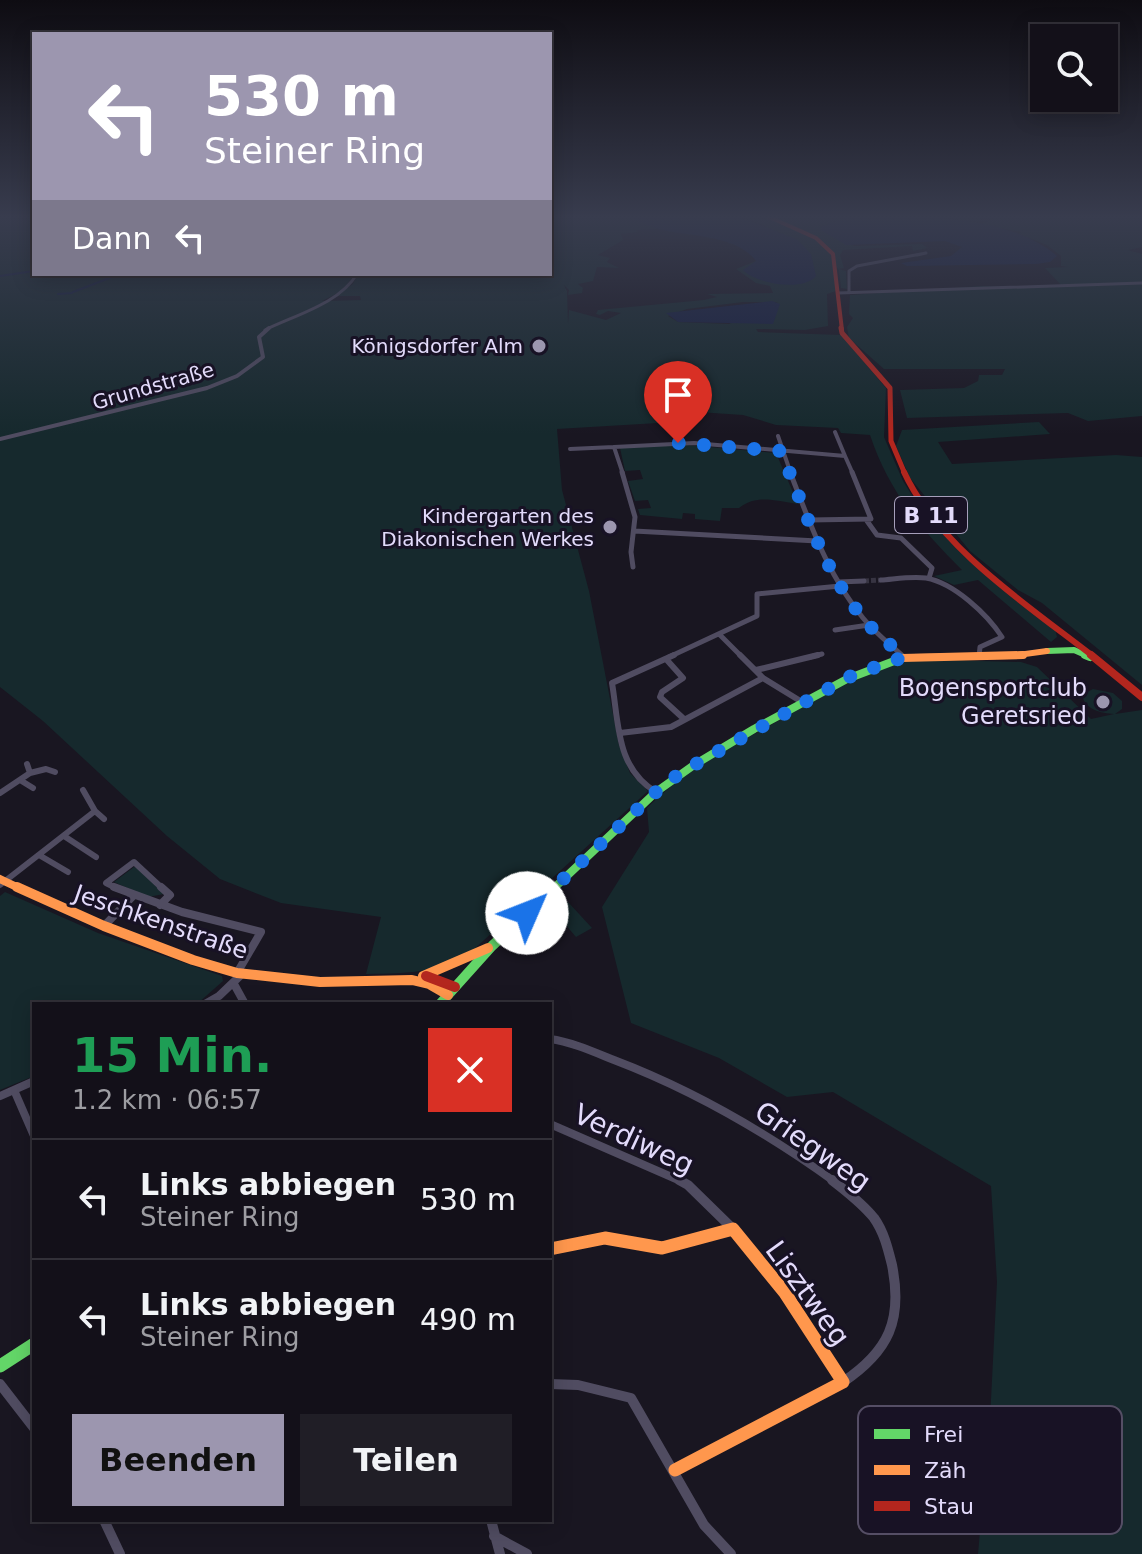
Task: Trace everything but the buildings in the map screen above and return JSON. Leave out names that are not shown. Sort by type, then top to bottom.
[{"type":"main road","name":"B 11","points":[[838,289],[838,320],[842,333],[890,388],[889,437],[919,498],[979,565],[1082,643],[1142,697]]},
{"type":"main road","points":[[1047,651],[1061,642],[1062,633],[1056,623]]},
{"type":"main road","points":[[1047,651],[1082,643]]},
{"type":"main road","points":[[442,1002],[492,946],[680,773],[860,672],[904,657],[979,657],[1047,651],[1084,652],[1107,671],[1124,679]]},
{"type":"main road","name":"Jeschkenstraße","points":[[1,882],[193,960],[240,973],[320,982],[405,980],[426,983],[448,995]]},
{"type":"main road","name":"Jeschkenstraße","points":[[405,980],[423,976],[492,946]]},
{"type":"main road","points":[[423,976],[441,979],[455,987]]},
{"type":"main road","name":"Lisztweg","points":[[552,1249],[605,1238],[662,1248],[733,1229],[785,1293],[843,1382],[675,1470]]},
{"type":"main road","points":[[0,1366],[32,1345]]},
{"type":"street","name":"Grundstraße","points":[[0,439],[170,398],[229,379],[250,369],[263,357],[259,337],[264,331],[346,289]]},
{"type":"street","points":[[838,293],[926,289]]},
{"type":"street","points":[[809,520],[871,519],[835,432]]},
{"type":"street","points":[[778,436],[781,451],[817,541],[839,584],[869,625],[904,657]]},
{"type":"street","points":[[570,449],[678,443],[845,456]]},
{"type":"street","points":[[614,447],[634,510],[634,531],[629,546],[633,567]]},
{"type":"street","points":[[867,521],[877,535],[906,541],[932,568],[929,578]]},
{"type":"street","points":[[634,531],[817,541]]},
{"type":"street","points":[[881,580],[929,578],[948,589],[1000,633],[999,640],[980,647],[979,657]]},
{"type":"street","points":[[656,792],[632,773],[625,760],[612,683],[757,616],[757,594],[864,581]]},
{"type":"street","points":[[835,630],[869,625]]},
{"type":"street","points":[[719,634],[763,678],[802,702]]},
{"type":"street","points":[[756,670],[822,654]]},
{"type":"street","points":[[666,659],[683,678],[662,692],[660,697],[684,719]]},
{"type":"street","points":[[620,733],[664,729],[763,678]]},
{"type":"street","points":[[27,764],[30,773]]},
{"type":"street","points":[[0,793],[30,773],[46,769],[55,772]]},
{"type":"street","points":[[20,780],[33,788]]},
{"type":"street","points":[[83,790],[95,811],[104,819]]},
{"type":"street","name":"Jeschkenstraße","points":[[1,882],[95,811]]},
{"type":"street","name":"Jeschkenstraße","points":[[64,836],[96,857]]},
{"type":"street","name":"Jeschkenstraße","points":[[39,855],[68,872]]},
{"type":"street","points":[[160,905],[170,895],[134,862],[106,883],[133,896],[192,917],[261,932],[234,984],[208,1002]]},
{"type":"street","points":[[104,926],[133,896]]},
{"type":"street","points":[[234,984],[244,1002]]},
{"type":"street","name":"Griegweg","points":[[552,1040],[617,1061],[722,1110],[839,1185],[877,1222],[893,1267],[898,1297],[895,1322],[886,1344],[868,1368],[843,1382]]},
{"type":"street","points":[[0,1096],[32,1082]]},
{"type":"street","points":[[14,1090],[32,1131]]},
{"type":"street","name":"Verdiweg","points":[[552,1125],[688,1185],[733,1229]]},
{"type":"street","points":[[0,1384],[32,1425]]},
{"type":"street","points":[[552,1384],[578,1385],[631,1398],[675,1470],[692,1506],[720,1546],[731,1554]]},
{"type":"street","points":[[105,1522],[120,1554]]},
{"type":"street","points":[[491,1522],[500,1554]]},
{"type":"street","points":[[494,1536],[527,1554]]},
{"type":"green space","points":[[0,289],[344,289],[322,301],[361,300],[360,296],[335,296],[346,289],[566,289],[568,324],[569,310],[606,320],[621,313],[608,311],[600,315],[596,314],[598,310],[717,297],[707,294],[773,293],[771,289],[836,289],[827,294],[828,326],[805,330],[756,329],[758,332],[841,335],[886,388],[884,437],[903,481],[923,513],[975,566],[1020,597],[1055,629],[1057,637],[1051,642],[978,580],[954,585],[934,576],[962,570],[933,540],[897,492],[870,435],[841,433],[838,428],[776,425],[743,415],[698,412],[675,422],[557,429],[562,490],[589,591],[619,745],[630,773],[648,791],[472,951],[432,968],[397,973],[366,974],[381,917],[281,903],[220,879],[167,836],[43,721],[0,687]],"holes":[[[743,302],[778,302],[729,324],[678,322],[668,316],[687,309]]]},
{"type":"green space","points":[[583,289],[582,293],[568,295],[569,290]]},
{"type":"green space","points":[[945,289],[1142,289],[1142,416],[1088,421],[1068,413],[907,418],[900,390],[964,388],[978,381],[979,375],[1002,375],[1005,369],[884,369],[849,338],[847,327],[853,318],[849,314],[850,295]]},
{"type":"green space","points":[[1039,422],[1050,434],[938,442],[952,464],[1116,455],[1142,457],[1142,685],[1042,603],[1018,590],[970,551],[910,478],[896,446],[902,430]]},
{"type":"green space","points":[[676,444],[776,453],[798,504],[753,501],[739,508],[722,508],[720,521],[695,519],[695,514],[683,513],[682,519],[640,515],[638,509],[651,508],[648,500],[635,501],[628,481],[643,479],[640,470],[625,471],[620,448]]},
{"type":"green space","points":[[905,659],[1021,662],[1037,667],[1091,719],[1114,714],[1099,712],[1086,704],[1082,695],[1093,689],[1113,693],[1122,701],[1122,709],[1115,714],[1142,710],[1142,1554],[978,1554],[980,1534],[1122,1534],[1122,1406],[991,1406],[997,1282],[991,1186],[833,1092],[787,1097],[719,1058],[631,1023],[602,907],[649,832],[647,808],[675,783],[722,752],[870,673]]},
{"type":"green space","points":[[134,867],[164,894],[148,897],[114,882]]},
{"type":"green space","points":[[5,892],[98,933],[222,976],[223,981],[199,1002],[32,1002],[32,1077],[0,1090],[0,896]]},
{"type":"green space","points":[[568,902],[592,928],[576,937],[553,910]]},
{"type":"water","points":[[772,301],[780,304],[773,324],[678,322],[666,313]]},
{"type":"waterway","points":[[73,292],[82,289]]},
{"type":"waterway","points":[[58,294],[72,293]]},
{"type":"tunnel","points":[[864,581],[881,580]]},
{"type":"traffic: fast","points":[[1047,651],[1074,650],[1090,657]]},
{"type":"traffic: fast","points":[[442,1002],[492,946],[656,792],[714,752],[774,717],[858,674],[902,658]]},
{"type":"traffic: fast","points":[[0,1366],[32,1345]]},
{"type":"traffic: slow","points":[[902,658],[993,657],[1047,651]]},
{"type":"traffic: slow","points":[[0,879],[104,926],[193,960],[237,973],[320,982],[412,980],[429,984],[448,995]]},
{"type":"traffic: slow","points":[[423,976],[488,948]]},
{"type":"traffic: slow","points":[[552,1249],[605,1238],[662,1248],[733,1229],[785,1293],[843,1382],[675,1470]]},
{"type":"traffic: jam","points":[[837,289],[842,333],[890,388],[893,449],[910,485],[935,519],[1001,584],[1142,697]]},
{"type":"traffic: jam","points":[[426,976],[455,987]]},
{"type":"place","name":"Königsdorfer Alm","points":[[539,346]]},
{"type":"place","name":"Kindergarten des Diakonischen Werkes","points":[[610,527]]},
{"type":"place","name":"Bogensportclub Geretsried","points":[[1103,702]]},
{"type":"route","points":[[527,913],[680,773],[851,676],[904,657],[862,617],[840,586],[817,541],[781,451],[678,443]]}]
